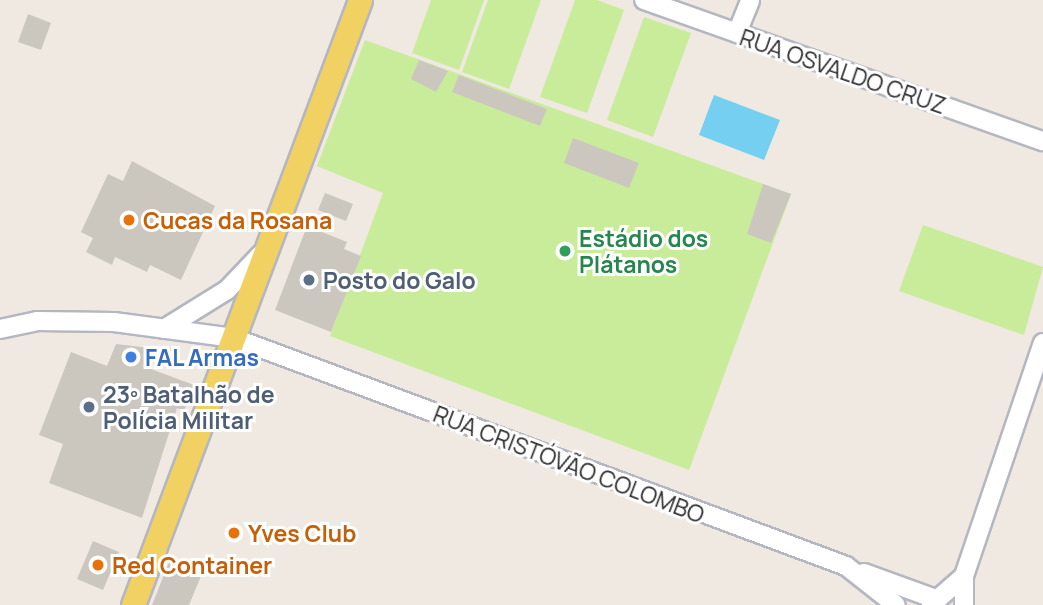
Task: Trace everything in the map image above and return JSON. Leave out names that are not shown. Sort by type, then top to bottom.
[{"type":"main road","points":[[133,605],[360,0]]},
{"type":"street","name":"RUA OSVALDO CRUZ","points":[[644,0],[1043,141]]},
{"type":"street","points":[[737,33],[750,0]]},
{"type":"street","points":[[163,329],[227,290],[271,241]]},
{"type":"street","name":"RUA CRISTÓVÃO COLOMBO","points":[[0,330],[37,321],[163,329],[234,338],[846,566],[896,605]]},
{"type":"street","points":[[964,605],[964,576],[1043,343]]},
{"type":"street","points":[[846,566],[934,602],[964,576]]},
{"type":"green space","points":[[431,0],[484,0],[459,70],[412,53]]},
{"type":"green space","points":[[488,0],[541,0],[509,89],[462,72]]},
{"type":"green space","points":[[575,0],[597,0],[624,10],[587,113],[540,97]]},
{"type":"green space","points":[[644,17],[691,33],[653,137],[607,120]]},
{"type":"green space","name":"Estádio dos Plátanos","points":[[365,40],[791,194],[689,470],[330,336],[383,193],[317,166]]},
{"type":"green space","points":[[923,225],[1043,267],[1024,335],[899,291]]},
{"type":"water","points":[[714,95],[780,120],[764,160],[699,135]]},
{"type":"building","points":[[28,14],[51,23],[41,50],[18,42]]},
{"type":"building","points":[[419,60],[448,71],[436,92],[411,79]]},
{"type":"building","points":[[459,75],[547,109],[540,126],[452,92]]},
{"type":"building","points":[[573,138],[639,163],[629,188],[564,163]]},
{"type":"building","points":[[132,161],[215,206],[181,280],[150,265],[147,272],[115,257],[112,265],[86,252],[93,238],[81,232],[108,174],[123,181]]},
{"type":"building","points":[[763,184],[791,194],[771,243],[747,234]]},
{"type":"building","points":[[325,193],[353,204],[346,221],[318,210]]},
{"type":"building","name":"Posto do Galo","points":[[307,226],[347,242],[344,249],[361,256],[331,332],[275,310]]},
{"type":"building","points":[[116,344],[159,349],[143,366],[194,385],[184,411],[177,408],[142,518],[49,483],[63,444],[39,435],[71,352],[107,366]]},
{"type":"building","name":"Red Container","points":[[93,541],[119,552],[103,590],[77,579]]},
{"type":"building","points":[[169,562],[201,576],[189,605],[152,605]]},
{"type":"place","name":"Cucas da Rosana","points":[[129,220]]},
{"type":"place","name":"Estádio dos Plátanos","points":[[565,251]]},
{"type":"place","name":"Posto do Galo","points":[[309,280]]},
{"type":"place","name":"FAL Armas","points":[[131,357]]},
{"type":"place","name":"23º Batalhão de Polícia Militar","points":[[89,407]]},
{"type":"place","name":"Yves Club","points":[[234,533]]},
{"type":"place","name":"Red Container","points":[[98,565]]}]
